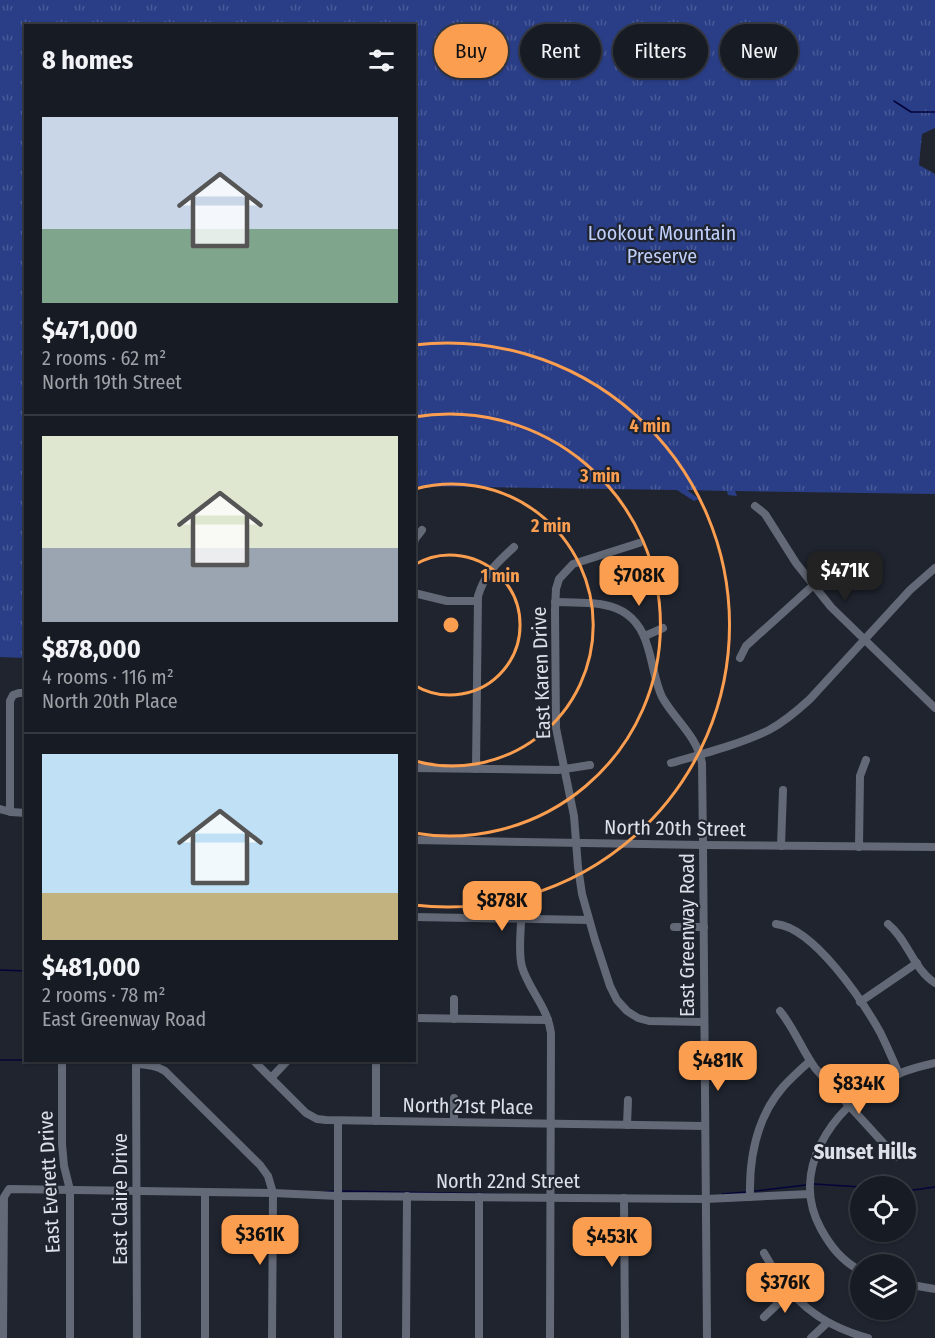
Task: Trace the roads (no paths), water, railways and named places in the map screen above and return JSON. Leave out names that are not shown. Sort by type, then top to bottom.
[{"type":"street","points":[[755,506],[765,514],[786,548],[831,606],[935,708]]},
{"type":"street","points":[[416,537],[422,530]]},
{"type":"street","name":"East Karen Drive","points":[[639,543],[573,564],[559,579],[555,602],[555,717],[574,816],[581,885],[589,920],[610,986],[627,1011],[638,1018],[649,1022],[704,1022]]},
{"type":"street","points":[[476,769],[477,601],[483,580],[514,547]]},
{"type":"street","points":[[740,658],[746,646],[840,561]]},
{"type":"street","points":[[671,762],[758,735],[795,713],[910,590],[935,568]]},
{"type":"street","points":[[416,593],[447,601],[477,601]]},
{"type":"street","points":[[555,602],[613,606],[630,616],[645,636],[663,628]]},
{"type":"street","name":"East Greenway Road","points":[[645,636],[659,689],[664,700],[696,745],[702,764],[706,1338]]},
{"type":"street","points":[[11,812],[10,701],[13,695],[24,693]]},
{"type":"street","points":[[859,847],[860,776],[866,760]]},
{"type":"street","points":[[416,768],[565,769],[590,765]]},
{"type":"street","points":[[782,846],[783,790]]},
{"type":"street","points":[[0,809],[24,813]]},
{"type":"street","points":[[0,814],[11,812]]},
{"type":"street","name":"North 20th Street","points":[[416,840],[935,847]]},
{"type":"street","points":[[416,917],[589,920]]},
{"type":"street","points":[[521,919],[522,965],[548,1020],[551,1033],[550,1338]]},
{"type":"street","points":[[776,924],[789,927],[803,935],[832,964],[879,1031],[899,1074]]},
{"type":"street","points":[[888,924],[898,933],[917,963],[935,983]]},
{"type":"street","points":[[674,927],[704,927]]},
{"type":"street","points":[[860,1002],[917,963]]},
{"type":"street","points":[[454,999],[454,1019]]},
{"type":"street","points":[[780,1011],[810,1061],[849,1107],[897,1156]]},
{"type":"street","points":[[416,1018],[548,1020]]},
{"type":"street","points":[[750,1197],[752,1153],[763,1119],[769,1106],[783,1087],[810,1061]]},
{"type":"street","name":"East Everett Drive","points":[[62,1062],[62,1144],[70,1190],[70,1338]]},
{"type":"street","points":[[136,1062],[165,1071],[212,1121],[262,1167],[268,1176],[273,1193],[272,1338]]},
{"type":"street","name":"East Claire Drive","points":[[136,1062],[137,1338]]},
{"type":"street","name":"North 21st Place","points":[[255,1062],[311,1116],[317,1119],[705,1126]]},
{"type":"street","points":[[271,1078],[286,1062]]},
{"type":"street","points":[[376,1062],[376,1121]]},
{"type":"street","points":[[850,1264],[836,1252],[816,1220],[810,1194],[811,1174],[817,1151],[828,1130],[865,1093],[899,1074],[935,1063]]},
{"type":"street","points":[[454,1098],[454,1122]]},
{"type":"street","points":[[627,1125],[628,1100]]},
{"type":"street","points":[[338,1120],[338,1338]]},
{"type":"street","name":"North 22nd Street","points":[[3,1338],[4,1197],[9,1189],[338,1196],[706,1199],[810,1194]]},
{"type":"street","points":[[205,1192],[205,1338]]},
{"type":"street","points":[[406,1338],[407,1196]]},
{"type":"street","points":[[479,1197],[479,1338]]},
{"type":"street","points":[[624,1198],[625,1338]]},
{"type":"street","points":[[764,1253],[790,1292],[807,1308],[827,1323],[868,1338]]},
{"type":"street","points":[[916,1286],[935,1289]]},
{"type":"street","points":[[764,1317],[790,1292]]},
{"type":"street","points":[[811,1338],[827,1323]]},
{"type":"waterway","points":[[894,101],[911,112],[935,112]]},
{"type":"waterway","points":[[0,970],[24,971]]},
{"type":"waterway","points":[[0,1060],[24,1060]]},
{"type":"waterway","points":[[814,1184],[850,1186]]},
{"type":"waterway","points":[[755,1191],[806,1185]]},
{"type":"waterway","points":[[916,1190],[935,1187]]},
{"type":"waterway","points":[[323,1192],[336,1191]]},
{"type":"waterway","points":[[341,1191],[504,1194]]},
{"type":"waterway","points":[[722,1194],[747,1192]]},
{"type":"district","name":"Sunset Hills","points":[[865,1152]]},
{"type":"park label","name":"Lookout Mountain Preserve","points":[[662,244]]}]
